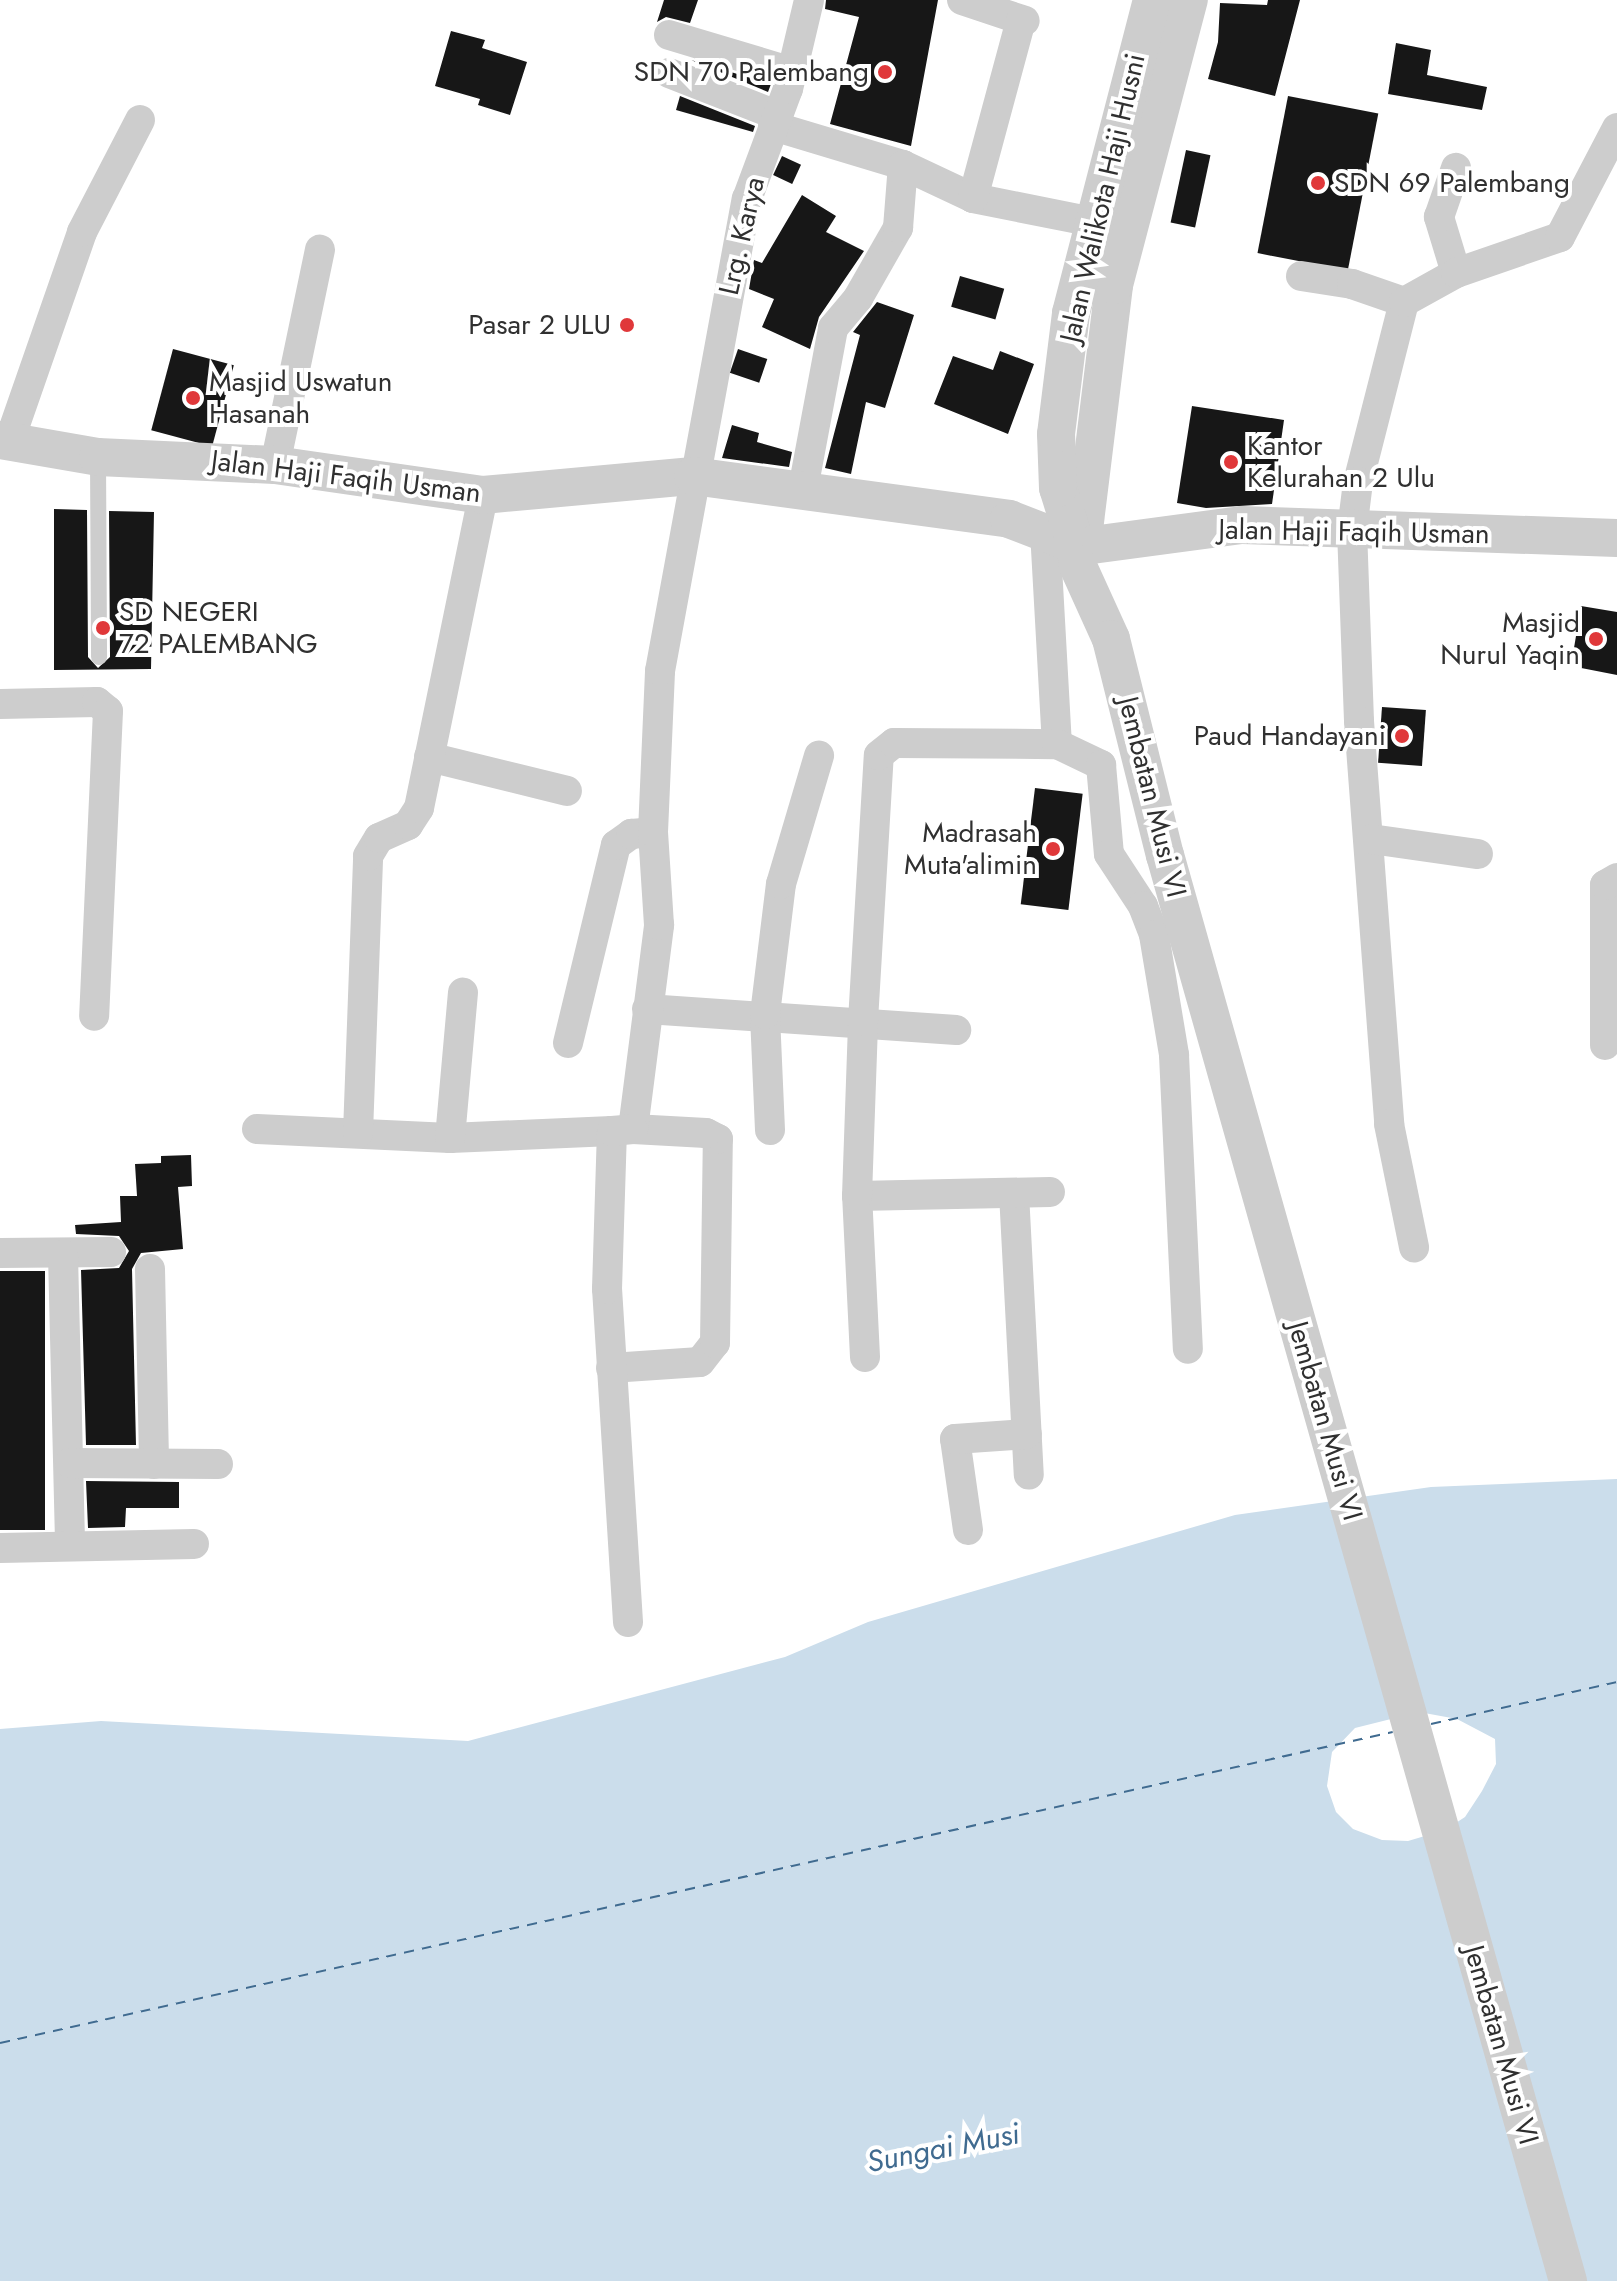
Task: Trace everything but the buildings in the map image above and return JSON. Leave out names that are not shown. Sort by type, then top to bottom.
[{"type":"street","name":"Lrg. Karya","points":[[628,1622],[607,1289],[622,1130],[647,1009],[659,925],[653,832],[660,671],[693,476],[747,199],[792,72],[809,0]]},
{"type":"street","points":[[962,0],[1023,20],[973,198]]},
{"type":"street","name":"Jalan Walikota Haji Husni","points":[[1073,543],[1058,488],[1056,434],[1071,313],[1152,0]]},
{"type":"street","name":"Jalan Walikota Haji Husni","points":[[1073,543],[1114,285],[1189,0]]},
{"type":"street","points":[[669,35],[792,72]]},
{"type":"street","points":[[669,73],[775,120],[903,165],[973,198],[1093,222]]},
{"type":"street","points":[[5,441],[82,232],[140,120]]},
{"type":"street","points":[[1414,1247],[1389,1124],[1371,839],[1359,721],[1352,530],[1358,482],[1404,302],[1456,273],[1560,237],[1617,128]]},
{"type":"street","points":[[803,489],[833,328],[858,298],[898,228],[903,165]]},
{"type":"street","points":[[1456,168],[1439,217],[1456,273]]},
{"type":"street","points":[[275,465],[320,250]]},
{"type":"street","points":[[1301,276],[1352,284],[1404,302]]},
{"type":"street","name":"Jalan Haji Faqih Usman","points":[[5,441],[98,457],[275,465],[325,471],[395,486],[483,495],[693,476],[882,499],[1027,523],[1073,543],[1242,525],[1617,538]]},
{"type":"street","points":[[358,1133],[368,856],[379,838],[415,818],[483,495]]},
{"type":"street","points":[[1057,744],[1073,543]]},
{"type":"street","name":"Jembatan Musi VI","points":[[1073,543],[1111,639],[1170,870],[1568,2281]]},
{"type":"street","points":[[0,704],[97,702],[108,711],[94,1016]]},
{"type":"street","points":[[865,1357],[857,1196],[863,1021],[882,749],[894,743],[1057,744],[1101,765],[1109,854],[1143,906],[1154,935],[1174,1055],[1188,1349]]},
{"type":"street","points":[[770,1130],[765,1014],[781,884],[819,756]]},
{"type":"street","points":[[429,757],[567,791]]},
{"type":"street","points":[[568,1043],[616,845],[631,834],[653,832]]},
{"type":"street","points":[[1371,839],[1478,854]]},
{"type":"street","points":[[1605,1045],[1604,893],[1608,881],[1617,878]]},
{"type":"street","points":[[450,1138],[463,993]]},
{"type":"street","points":[[647,1009],[765,1014],[956,1030]]},
{"type":"street","points":[[257,1129],[450,1138],[622,1130],[706,1133],[718,1139],[716,1331],[710,1354],[700,1362],[611,1368]]},
{"type":"street","points":[[857,1196],[1050,1192]]},
{"type":"street","points":[[1014,1193],[1029,1475]]},
{"type":"street","points":[[0,1253],[63,1255],[111,1252]]},
{"type":"street","points":[[63,1255],[70,1546]]},
{"type":"street","points":[[150,1269],[154,1464]]},
{"type":"street","points":[[968,1530],[955,1439],[1027,1434]]},
{"type":"street","points":[[70,1463],[218,1464]]},
{"type":"street","points":[[0,1548],[194,1544]]},
{"type":"lane","points":[[98,457],[99,657]]},
{"type":"water","name":"Sungai Musi","points":[[1617,1479],[1617,2281],[0,2281],[0,1729],[101,1721],[468,1741],[785,1657],[868,1622],[1235,1515],[1431,1487]],"holes":[[[1419,1712],[1457,1719],[1495,1739],[1496,1764],[1465,1817],[1445,1830],[1408,1841],[1382,1840],[1353,1829],[1336,1812],[1327,1786],[1332,1752],[1355,1728]]]},
{"type":"ferry route","points":[[1431,1724],[1617,1682]]},
{"type":"ferry route","points":[[0,2043],[1393,1732]]},
{"type":"place","name":"SDN 70 Palembang","points":[[885,72]]},
{"type":"place","name":"SDN 69 Palembang","points":[[1318,183]]},
{"type":"place","name":"Pasar 2 ULU","points":[[627,325]]},
{"type":"place","name":"Masjid Uswatun Hasanah","points":[[193,398]]},
{"type":"place","name":"Kantor Kelurahan 2 Ulu","points":[[1231,462]]},
{"type":"place","name":"SD NEGERI 72 PALEMBANG","points":[[103,628]]},
{"type":"place","name":"Masjid Nurul Yaqin","points":[[1596,639]]},
{"type":"place","name":"Paud Handayani","points":[[1402,736]]},
{"type":"place","name":"Madrasah Muta'alimin","points":[[1053,849]]}]
